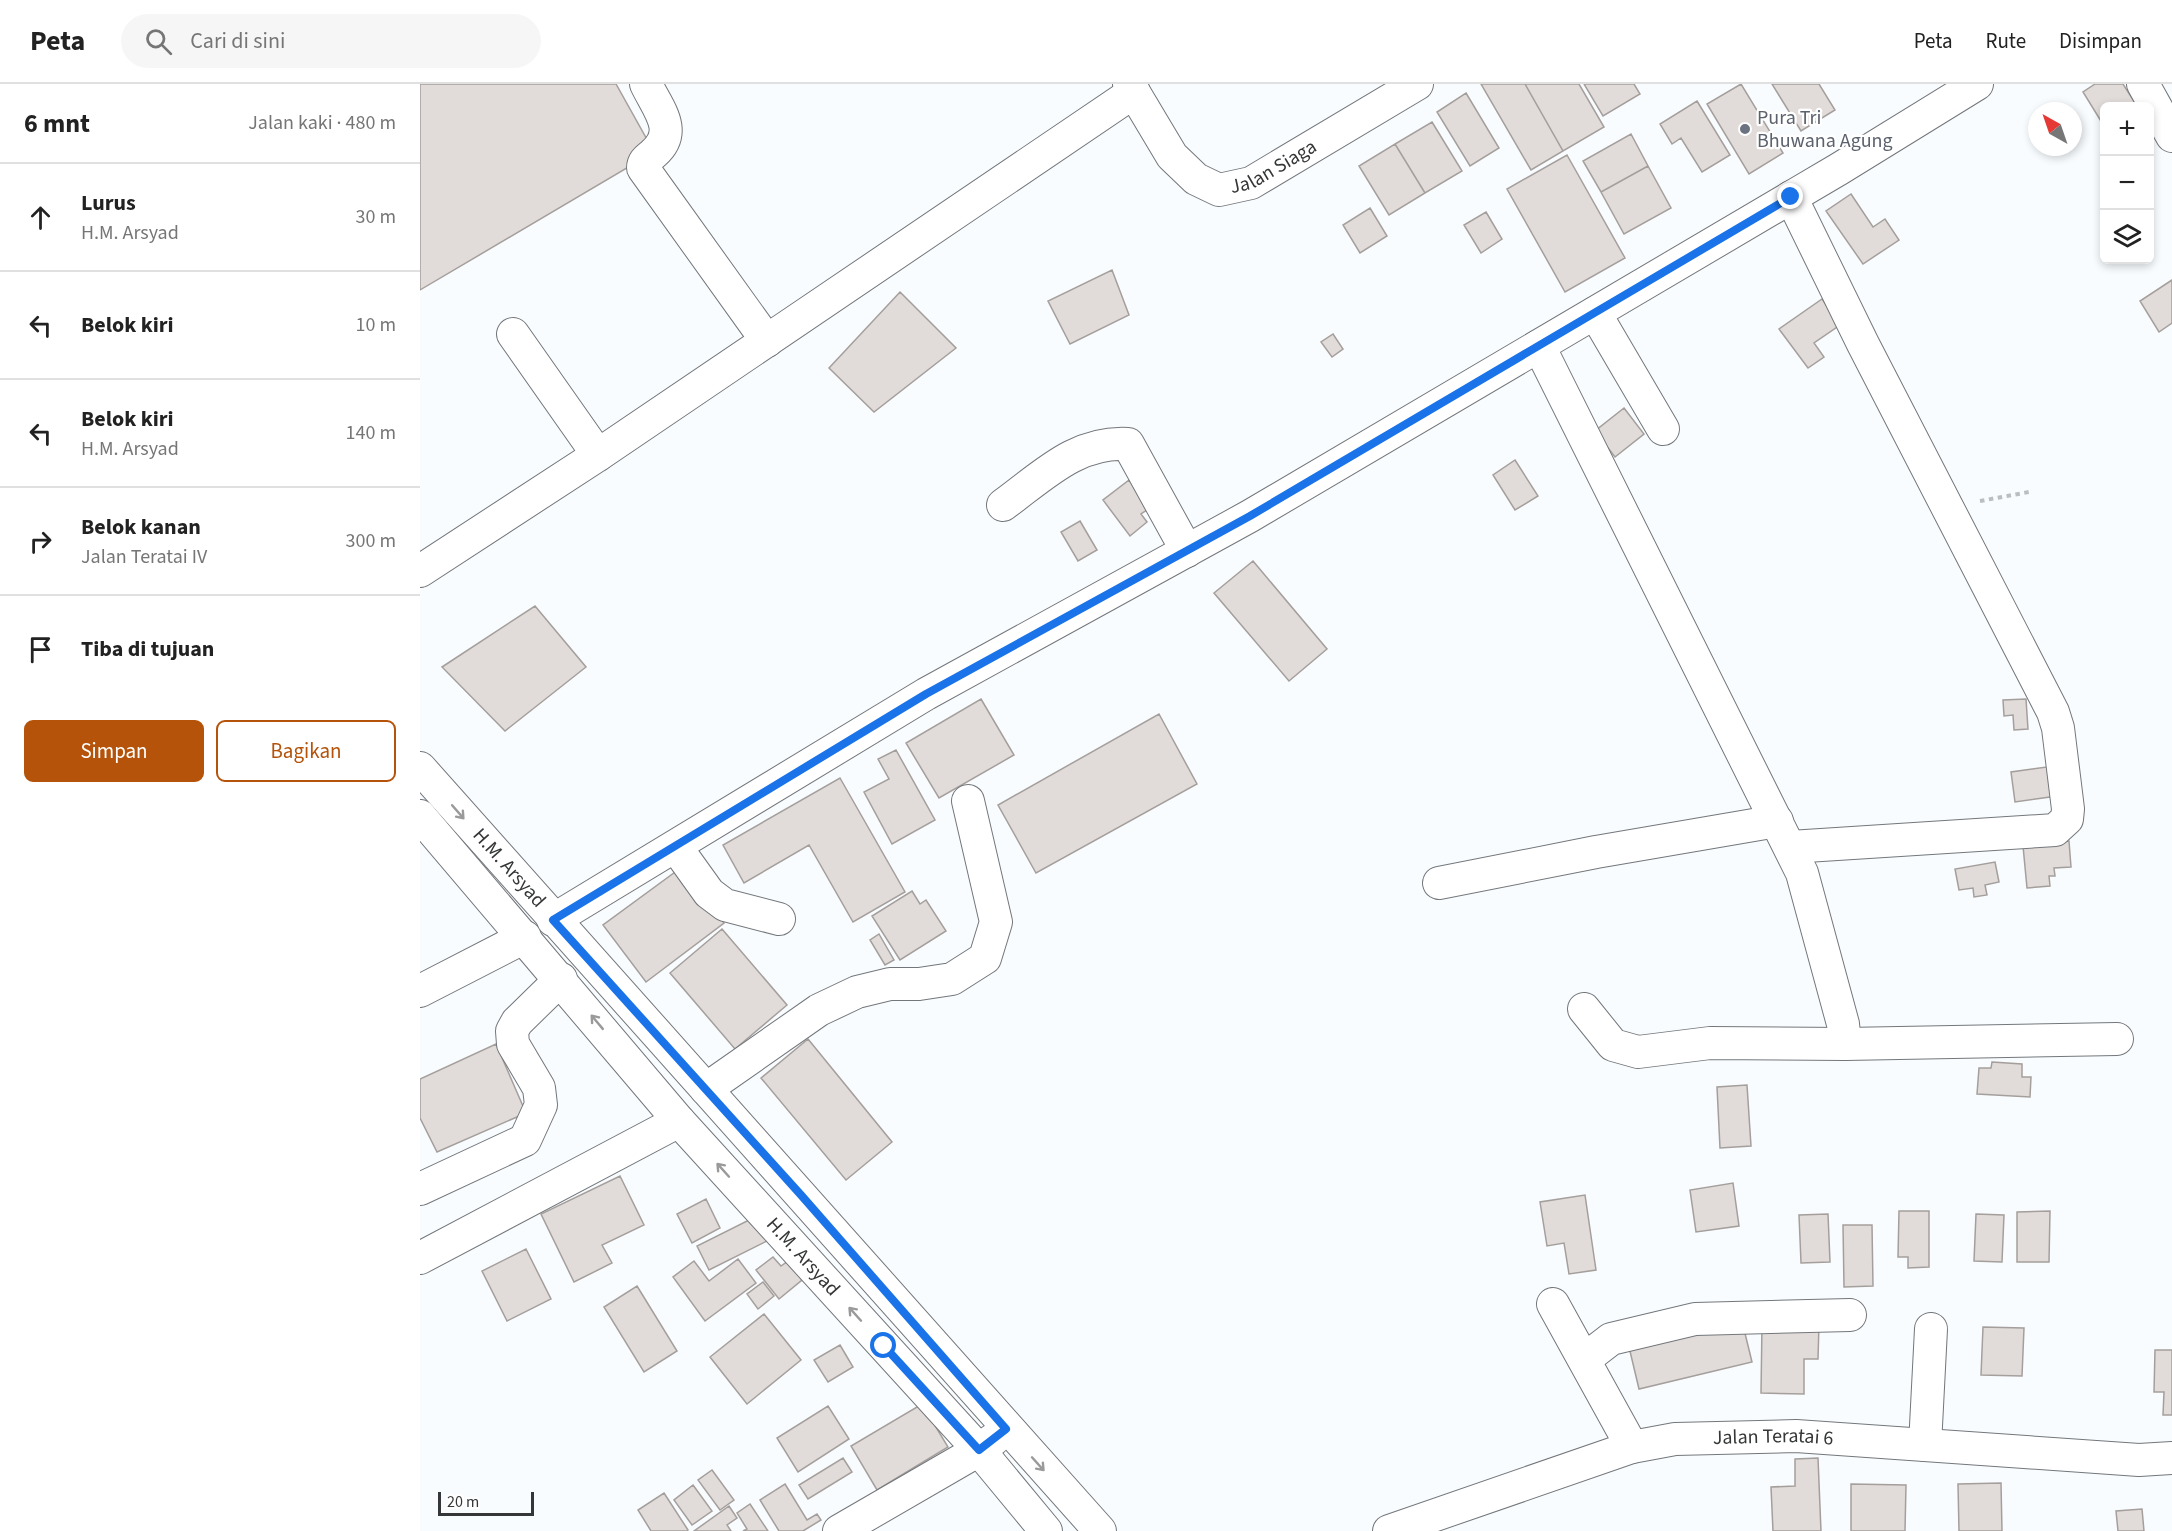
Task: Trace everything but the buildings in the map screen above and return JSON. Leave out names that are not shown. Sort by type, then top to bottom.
[{"type":"street","points":[[646,84],[665,124],[667,138],[663,145],[644,162],[643,168],[767,341]]},
{"type":"street","name":"Jalan Siaga","points":[[1131,88],[1172,156],[1196,179],[1219,190],[1251,183],[1368,96],[1417,84]]},
{"type":"street","points":[[553,920],[926,694],[1186,551],[1595,313],[1977,84]]},
{"type":"street","points":[[2143,84],[2172,136]]},
{"type":"street","points":[[420,571],[767,341],[1131,88]]},
{"type":"street","points":[[1439,883],[1596,852],[1784,834],[2055,830],[2067,819],[2058,728],[2053,712],[1791,197]]},
{"type":"street","points":[[1595,313],[1663,429]]},
{"type":"street","points":[[513,334],[598,455]]},
{"type":"street","points":[[1539,346],[1784,834],[1805,884],[1843,1024],[1845,1044]]},
{"type":"street","points":[[1003,505],[1073,454],[1107,443],[1128,444],[1186,551]]},
{"type":"street","name":"H.M. Arsyad","points":[[420,768],[1006,1429],[1100,1531]]},
{"type":"street","points":[[706,1089],[819,1010],[857,992],[890,984],[919,984],[952,979],[985,958],[996,922],[968,801]]},
{"type":"street","name":"H.M. Arsyad","points":[[420,816],[679,1121],[979,1450],[1046,1531]]},
{"type":"street","points":[[676,847],[709,893],[725,905],[779,919]]},
{"type":"street","points":[[420,992],[525,937]]},
{"type":"street","points":[[420,1189],[525,1140],[538,1116],[541,1105],[539,1088],[513,1044],[512,1031],[517,1022],[561,980]]},
{"type":"street","points":[[1584,1009],[1613,1045],[1638,1052],[1710,1044],[2117,1040]]},
{"type":"street","points":[[420,1258],[679,1121]]},
{"type":"street","points":[[1553,1304],[1632,1447]]},
{"type":"street","points":[[1585,1359],[1611,1339],[1695,1319],[1850,1315]]},
{"type":"street","points":[[1925,1445],[1931,1329]]},
{"type":"street","points":[[838,1531],[979,1450],[1006,1429]]},
{"type":"street","name":"Jalan Teratai 6","points":[[1389,1531],[1632,1447],[1675,1439],[1796,1436],[2139,1460],[2172,1458]]},
{"type":"path","points":[[1947,507],[2029,492]]},
{"type":"place","name":"Pura Tri Bhuwana Agung","points":[[1745,129]]},
{"type":"route","points":[[884,1346],[979,1450],[1006,1429],[801,1195],[553,920],[926,694],[1250,516],[1791,197]]}]
